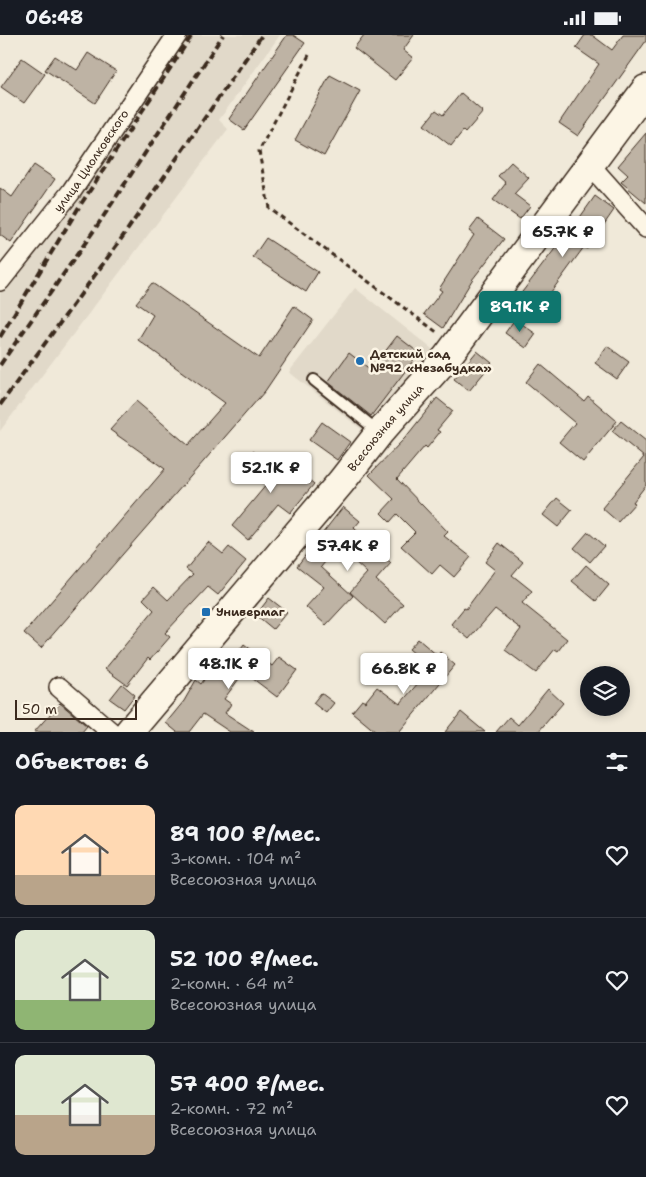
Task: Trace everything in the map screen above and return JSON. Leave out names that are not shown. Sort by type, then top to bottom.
[{"type":"highway","name":"Всесоюзная улица","points":[[129,732],[335,489],[380,432],[455,346],[646,89]]},
{"type":"street","name":"улица Циолковского","points":[[0,281],[71,192],[177,35]]},
{"type":"street","points":[[589,164],[646,228]]},
{"type":"street","points":[[59,687],[111,732]]},
{"type":"lane","points":[[314,380],[380,432]]},
{"type":"path","points":[[309,55],[259,151],[269,208],[455,346]]},
{"type":"shaded area","points":[[176,35],[280,35],[219,120],[228,129],[0,431],[0,282]]},
{"type":"shaded area","name":"Детский сад №92 «Незабудка»","points":[[355,288],[432,349],[366,433],[289,372]]},
{"type":"building","points":[[287,35],[293,35],[305,43],[244,130],[229,119]]},
{"type":"building","points":[[364,35],[414,35],[403,50],[413,58],[395,80],[354,48]]},
{"type":"building","points":[[585,35],[592,35],[612,50],[623,35],[646,35],[646,41],[578,136],[559,123],[599,64],[576,48]]},
{"type":"building","points":[[88,53],[116,71],[95,103],[45,70],[55,56],[77,70]]},
{"type":"building","points":[[22,58],[45,74],[24,103],[1,87]]},
{"type":"building","points":[[330,75],[360,91],[324,156],[295,140]]},
{"type":"building","points":[[461,93],[483,112],[465,133],[463,131],[451,146],[424,125],[436,110],[443,115]]},
{"type":"building","points":[[646,133],[646,203],[621,182],[628,175],[618,166]]},
{"type":"building","points":[[511,162],[529,178],[514,194],[530,206],[520,219],[493,200],[506,183],[498,176]]},
{"type":"building","points":[[34,165],[55,179],[11,243],[0,235],[0,188],[12,197]]},
{"type":"building","points":[[595,196],[614,210],[587,249],[584,247],[528,320],[510,308],[557,246],[559,247]]},
{"type":"building","points":[[478,219],[504,239],[472,280],[443,328],[424,314],[442,291],[439,289],[474,235],[469,231]]},
{"type":"building","points":[[266,238],[318,272],[306,292],[253,257]]},
{"type":"building","points":[[152,283],[259,358],[294,306],[313,320],[265,391],[41,648],[24,633],[165,469],[110,430],[136,401],[188,445],[225,403],[138,340],[153,315],[136,303]]},
{"type":"building","points":[[515,319],[536,334],[526,348],[505,333]]},
{"type":"building","points":[[397,336],[419,353],[371,416],[328,382],[349,353],[371,370]]},
{"type":"building","points":[[607,346],[629,362],[617,379],[595,363]]},
{"type":"building","points":[[477,351],[492,363],[469,391],[454,379]]},
{"type":"building","points":[[540,364],[584,401],[588,396],[617,421],[583,462],[559,442],[575,423],[526,382]]},
{"type":"building","points":[[437,398],[453,411],[437,430],[440,432],[427,448],[425,446],[397,479],[448,532],[444,536],[471,557],[454,577],[440,565],[432,574],[401,546],[415,532],[397,514],[390,522],[381,513],[394,499],[369,475],[405,438]]},
{"type":"building","points":[[621,421],[646,441],[646,485],[633,502],[635,503],[618,522],[602,508],[644,457],[612,431]]},
{"type":"building","points":[[322,422],[350,442],[337,460],[309,440]]},
{"type":"building","points":[[253,451],[285,478],[294,467],[314,484],[290,513],[278,504],[248,540],[232,526],[267,484],[242,464]]},
{"type":"building","points":[[557,498],[572,510],[558,527],[543,515]]},
{"type":"building","points":[[343,507],[360,521],[354,528],[391,563],[376,580],[403,604],[385,624],[350,592],[367,573],[338,546],[321,567],[353,596],[326,625],[306,607],[324,587],[297,566]]},
{"type":"building","points":[[588,532],[604,546],[590,562],[574,548]]},
{"type":"building","points":[[208,542],[223,554],[229,547],[246,561],[218,595],[208,587],[165,633],[170,637],[150,660],[148,658],[127,685],[105,669],[154,610],[143,599],[154,587],[168,600],[193,574],[186,569]]},
{"type":"building","points":[[499,543],[523,562],[512,575],[532,591],[522,603],[567,639],[558,651],[555,649],[536,673],[505,650],[521,629],[495,609],[469,639],[451,624],[464,608],[466,609],[495,570],[485,562]]},
{"type":"building","points":[[586,565],[609,585],[596,601],[572,581]]},
{"type":"building","points":[[269,598],[287,612],[273,629],[256,615]]},
{"type":"building","points":[[418,639],[438,656],[440,652],[455,665],[399,732],[376,732],[352,712],[362,700],[365,702],[377,687],[400,704],[431,668],[409,649]]},
{"type":"building","points":[[244,644],[272,666],[279,657],[297,670],[277,697],[244,672],[224,699],[231,704],[225,713],[254,732],[230,732],[203,714],[189,732],[177,732],[166,723],[184,701],[196,680],[201,684],[218,660],[227,667]]},
{"type":"building","points":[[122,684],[135,695],[124,709],[110,699]]},
{"type":"building","points":[[548,689],[563,703],[538,732],[496,732],[509,717],[518,725]]},
{"type":"building","points":[[321,693],[334,703],[326,713],[313,703]]},
{"type":"building","points":[[60,703],[87,726],[82,732],[34,732]]},
{"type":"building","points":[[461,712],[485,732],[445,732]]},
{"type":"railway","points":[[0,337],[79,207],[192,35]]},
{"type":"railway","points":[[0,365],[97,226],[223,35]]},
{"type":"railway","points":[[0,405],[119,242],[262,35]]},
{"type":"place","name":"Детский сад №92 «Незабудка»","points":[[360,361]]},
{"type":"place","name":"Универмаг","points":[[206,612]]}]
